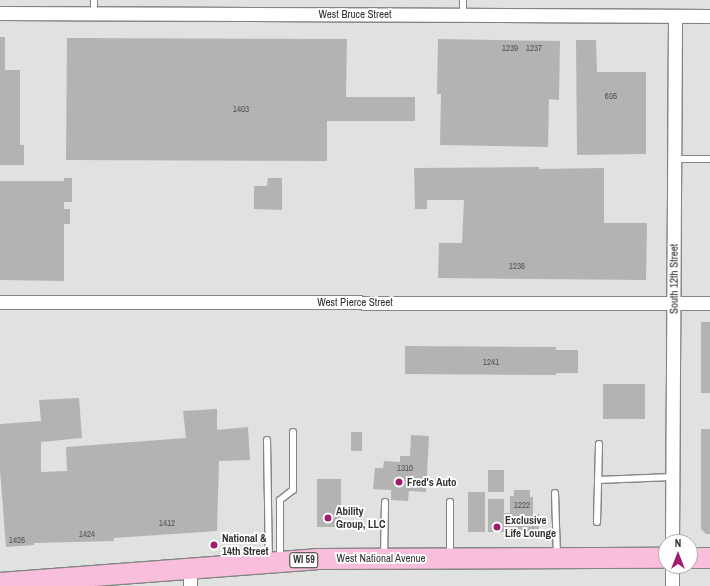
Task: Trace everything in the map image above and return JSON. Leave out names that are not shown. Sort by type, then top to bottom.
[{"type":"main road","name":"West National Avenue","points":[[0,583],[190,577],[274,562],[384,557],[658,558]]},
{"type":"main road","points":[[698,558],[710,558]]},
{"type":"street","name":"West Bruce Street","points":[[0,13],[710,16]]},
{"type":"street","name":"South 12th Street","points":[[672,534],[675,16]]},
{"type":"street","name":"West Pierce Street","points":[[0,302],[710,303]]},
{"type":"street","points":[[672,574],[672,586]]},
{"type":"lane","points":[[94,0],[94,13]]},
{"type":"lane","points":[[463,0],[463,14]]},
{"type":"lane","points":[[674,159],[710,160]]},
{"type":"lane","points":[[274,562],[280,500],[292,490],[293,432]]},
{"type":"lane","points":[[267,440],[274,562]]},
{"type":"lane","points":[[597,522],[599,444]]},
{"type":"lane","points":[[598,480],[672,478]]},
{"type":"lane","points":[[555,493],[557,557]]},
{"type":"lane","points":[[384,557],[385,502]]},
{"type":"lane","points":[[450,502],[450,558]]},
{"type":"building","points":[[0,37],[5,37],[5,70],[20,70],[20,145],[24,145],[24,165],[0,165]]},
{"type":"building","points":[[67,38],[347,39],[346,97],[415,97],[415,121],[327,121],[327,161],[66,160]]},
{"type":"building","points":[[438,39],[560,41],[559,100],[549,99],[548,147],[440,145],[441,94],[437,94]]},
{"type":"building","points":[[576,40],[596,40],[597,72],[646,72],[646,154],[577,155]]},
{"type":"building","points":[[539,167],[539,169],[604,168],[604,223],[647,223],[646,280],[438,278],[439,243],[462,243],[464,200],[427,200],[427,209],[415,209],[414,168]]},
{"type":"building","points":[[64,178],[72,178],[72,202],[64,202],[64,209],[70,209],[70,224],[64,224],[64,281],[0,280],[0,181],[64,181]]},
{"type":"building","points":[[268,178],[282,178],[282,210],[254,209],[254,186],[267,186]]},
{"type":"building","points":[[701,322],[710,322],[710,393],[701,393]]},
{"type":"building","points":[[405,346],[556,347],[556,350],[578,350],[578,373],[556,373],[556,375],[405,374]]},
{"type":"building","points":[[603,384],[645,384],[645,419],[603,419]]},
{"type":"building","points":[[79,398],[82,438],[41,442],[41,472],[67,471],[66,447],[186,438],[183,411],[217,409],[217,430],[248,427],[250,460],[219,461],[217,531],[114,538],[114,541],[34,543],[34,545],[6,547],[0,470],[0,424],[41,421],[39,400]]},
{"type":"building","points":[[701,429],[710,429],[710,534],[706,534],[701,529]]},
{"type":"building","points":[[351,432],[362,432],[362,451],[351,451]]},
{"type":"building","points":[[411,435],[429,436],[426,492],[409,491],[408,501],[391,500],[391,490],[373,489],[375,468],[383,468],[384,461],[400,462],[400,456],[410,456]]},
{"type":"building","points":[[488,470],[504,470],[504,492],[488,492]]},
{"type":"building","points":[[317,479],[341,479],[341,527],[317,527]]},
{"type":"building","points":[[514,490],[530,490],[530,497],[533,497],[533,514],[539,514],[539,532],[504,532],[504,513],[510,513],[510,496],[514,496]]},
{"type":"building","points":[[468,492],[485,492],[485,532],[468,532]]},
{"type":"building","points":[[488,499],[504,499],[504,532],[488,532]]},
{"type":"place","name":"Fred's Auto","points":[[399,482]]},
{"type":"place","name":"Ability Group, LLC","points":[[328,518]]},
{"type":"place","name":"Exclusive Life Lounge","points":[[497,527]]},
{"type":"place","name":"National & 14th Street","points":[[214,545]]}]
